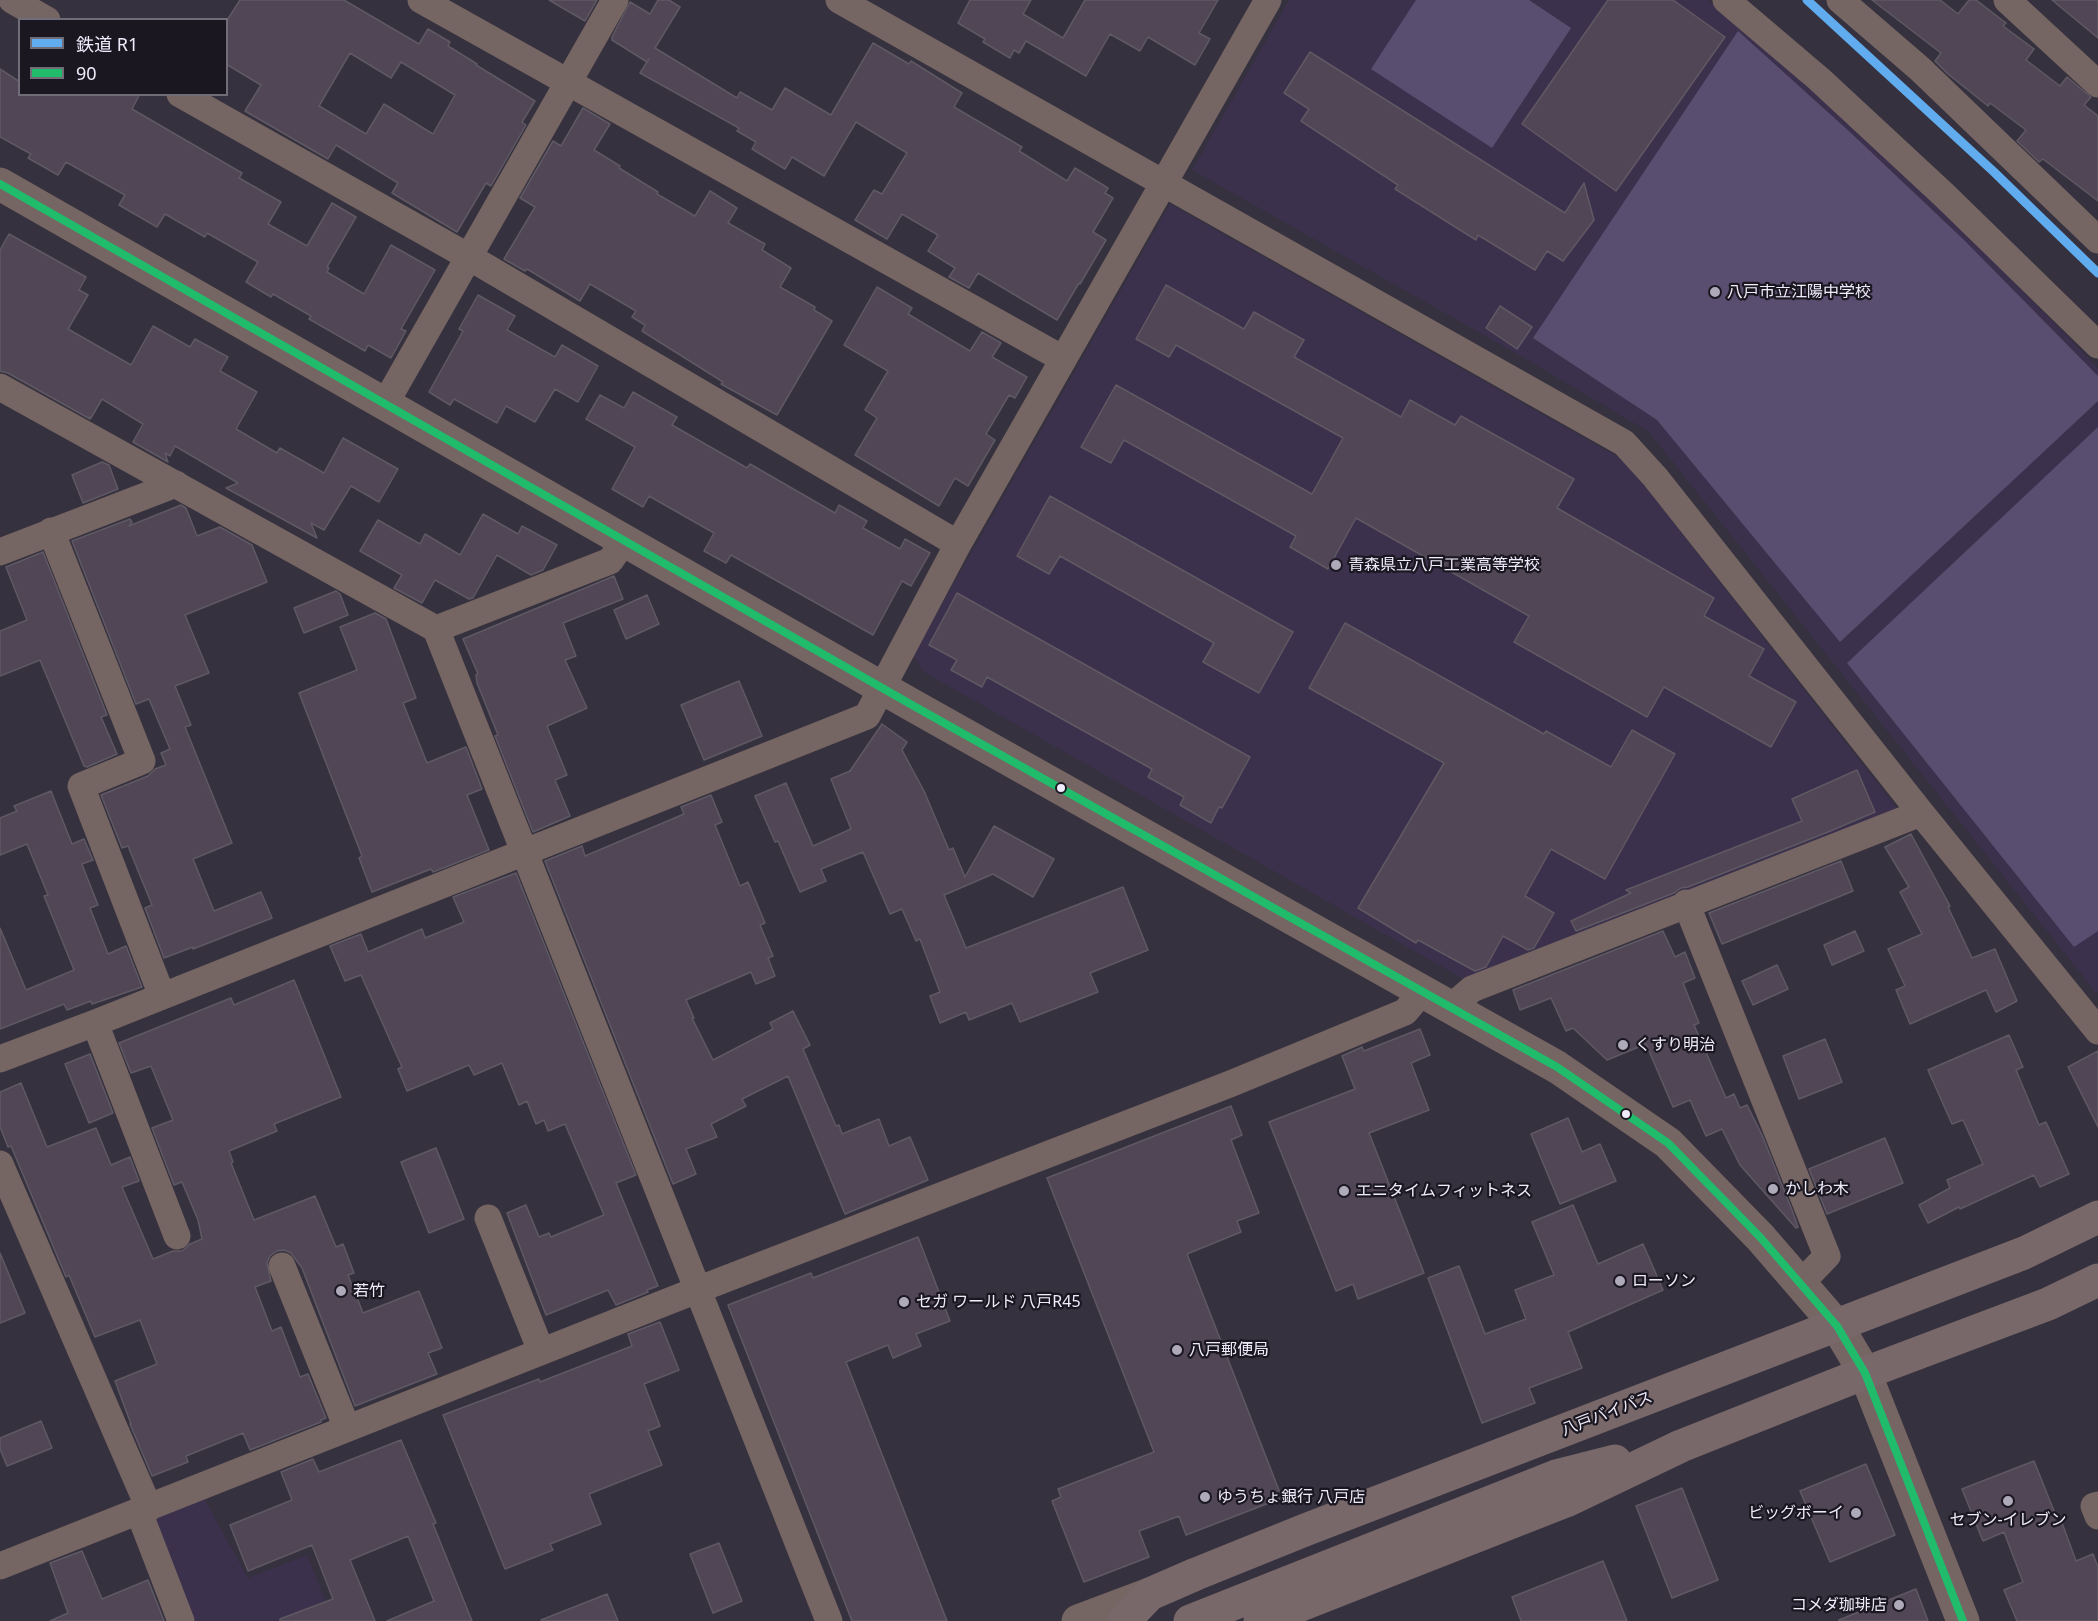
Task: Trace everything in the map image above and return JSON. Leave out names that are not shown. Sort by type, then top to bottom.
[{"type":"highway","name":"八戸バイパス","points":[[1124,1621],[1150,1594],[1305,1530],[2024,1253],[2098,1217]]},
{"type":"highway","points":[[1260,1621],[1566,1501],[1681,1446],[2048,1304],[2098,1280]]},
{"type":"highway","points":[[1190,1621],[1556,1476],[1681,1446]]},
{"type":"street","points":[[12,0],[43,18]]},
{"type":"street","points":[[422,0],[1063,359]]},
{"type":"street","points":[[385,404],[615,0]]},
{"type":"street","points":[[839,0],[1624,443],[1656,477],[1921,813],[2098,1031]]},
{"type":"street","points":[[0,1059],[867,716],[958,544],[1269,0]]},
{"type":"street","points":[[1726,0],[1819,79],[1944,195],[2098,345]]},
{"type":"street","points":[[1840,0],[1920,69],[2098,240]]},
{"type":"street","points":[[2007,0],[2098,84]]},
{"type":"street","points":[[184,96],[469,257],[958,544]]},
{"type":"street","points":[[0,184],[881,687],[1557,1067],[1668,1143],[1760,1237],[1837,1326],[1865,1373],[1963,1621]]},
{"type":"street","points":[[0,387],[436,629],[829,1621]]},
{"type":"street","points":[[0,552],[176,484]]},
{"type":"street","points":[[51,531],[142,761],[81,786],[162,996]]},
{"type":"street","points":[[436,629],[610,561],[625,540]]},
{"type":"street","points":[[1450,1008],[1472,989],[1686,903],[1921,813]]},
{"type":"street","points":[[1686,903],[1827,1256],[1800,1284]]},
{"type":"street","points":[[0,1566],[697,1290],[1230,1084],[1405,1012],[1422,992]]},
{"type":"street","points":[[95,1023],[177,1236]]},
{"type":"street","points":[[0,1164],[144,1510],[181,1621]]},
{"type":"street","points":[[488,1218],[541,1352]]},
{"type":"street","points":[[282,1266],[347,1428]]},
{"type":"street","points":[[2098,1505],[2094,1506],[2098,1516]]},
{"type":"street","points":[[1078,1621],[1150,1594]]},
{"type":"shaded area","name":"八戸市立江陽中学校","points":[[1289,0],[1708,0],[1834,109],[1961,228],[2098,368],[2098,995],[1649,432],[1519,355],[1192,170]]},
{"type":"shaded area","points":[[1416,0],[1529,0],[1571,28],[1492,148],[1371,69]]},
{"type":"shaded area","points":[[1738,31],[1851,133],[1964,240],[2098,376],[2098,401],[1840,642],[1657,420],[1533,338]]},
{"type":"shaded area","name":"青森県立八戸工業高等学校","points":[[1170,204],[1618,457],[1637,476],[1899,811],[1467,981],[924,672],[913,655]]},
{"type":"shaded area","points":[[2098,427],[2098,931],[2074,947],[1847,663]]},
{"type":"shaded area","points":[[203,1497],[248,1578],[307,1555],[333,1621],[189,1621],[149,1518]]},
{"type":"building","points":[[240,0],[344,0],[419,44],[428,29],[450,42],[448,46],[476,65],[535,101],[522,122],[526,125],[491,186],[486,183],[457,232],[392,193],[398,183],[336,145],[328,159],[245,111],[261,85],[228,65],[228,19]],"holes":[[[350,53],[391,78],[401,62],[455,95],[433,134],[384,104],[366,134],[319,106]]]},
{"type":"building","points":[[549,0],[597,0],[585,21]]},
{"type":"building","points":[[658,0],[669,0],[680,7],[655,48],[737,98],[740,92],[772,110],[785,88],[831,115],[873,43],[909,64],[911,61],[962,93],[954,107],[1022,147],[1019,151],[1067,181],[1075,168],[1108,188],[1105,193],[1113,198],[1093,232],[1106,240],[1057,320],[978,273],[969,288],[949,277],[955,268],[928,251],[938,235],[902,214],[887,239],[855,220],[874,190],[882,194],[907,153],[856,122],[824,176],[792,157],[785,169],[752,149],[756,142],[737,131],[739,128],[640,73],[649,59],[647,62],[612,40],[612,37],[630,2],[650,14]]},
{"type":"building","points":[[970,0],[1031,0],[1023,14],[1063,38],[1085,0],[1218,0],[1199,33],[1210,39],[1195,65],[1148,37],[1140,51],[1110,34],[1086,76],[1026,41],[1019,53],[1014,50],[1010,58],[983,42],[985,39],[958,23]]},
{"type":"building","points":[[1608,0],[1673,0],[1725,37],[1616,191],[1522,124]]},
{"type":"building","points":[[1872,0],[1940,0],[1958,14],[1969,0],[1976,0],[2006,23],[2003,26],[2034,49],[2026,60],[2060,86],[2067,77],[2091,97],[2084,105],[2098,116],[2098,201],[2043,159],[2039,162],[2017,141],[2026,130],[1990,103],[1988,106],[1948,74],[1935,61],[1941,53]]},
{"type":"building","points":[[2052,0],[2098,0],[2098,38]]},
{"type":"building","points":[[1310,52],[1565,213],[1584,183],[1594,220],[1563,261],[1547,251],[1535,270],[1478,235],[1476,240],[1395,189],[1398,185],[1301,121],[1309,109],[1284,93]]},
{"type":"building","points":[[0,69],[18,81],[18,96],[139,96],[132,109],[242,173],[239,178],[281,202],[268,224],[307,246],[332,203],[356,217],[327,267],[329,268],[327,272],[364,294],[391,245],[435,270],[401,329],[406,331],[391,358],[368,345],[365,351],[309,319],[311,316],[273,294],[271,297],[246,282],[258,262],[207,233],[205,237],[165,214],[157,227],[119,205],[125,195],[66,162],[58,175],[28,158],[31,154],[0,137]]},
{"type":"building","points":[[583,108],[610,124],[594,150],[658,192],[657,194],[695,216],[710,191],[737,208],[728,223],[765,244],[762,250],[791,268],[780,287],[815,307],[814,310],[832,321],[777,415],[721,384],[723,382],[642,331],[645,325],[632,317],[636,311],[590,284],[580,301],[527,269],[525,271],[504,259],[535,207],[520,198],[553,141],[561,146]]},
{"type":"building","points":[[9,234],[86,277],[79,290],[88,295],[68,329],[131,365],[153,326],[190,347],[195,339],[228,357],[220,371],[257,392],[236,429],[277,453],[280,448],[324,473],[343,438],[398,469],[379,502],[351,486],[324,530],[311,523],[317,538],[226,488],[238,483],[175,446],[170,456],[165,453],[168,462],[133,442],[143,424],[102,399],[91,418],[89,417],[90,419],[8,373],[0,371],[0,250]]},
{"type":"building","points":[[1166,285],[1244,329],[1254,312],[1304,340],[1294,357],[1401,417],[1410,400],[1455,425],[1461,416],[1574,479],[1557,508],[1714,598],[1704,616],[1764,649],[1749,676],[1796,702],[1771,747],[1664,687],[1647,717],[1514,642],[1529,616],[1356,518],[1328,569],[1290,547],[1296,536],[1124,440],[1111,463],[1081,447],[1116,385],[1312,494],[1343,438],[1176,345],[1169,357],[1136,339]]},
{"type":"building","points":[[877,287],[912,308],[908,314],[970,351],[982,332],[1001,343],[992,357],[1027,377],[1015,398],[1009,395],[986,434],[995,440],[968,486],[955,478],[939,506],[855,455],[877,418],[865,410],[888,371],[844,345]]},
{"type":"building","points":[[478,295],[515,316],[507,330],[555,357],[562,345],[598,366],[578,402],[555,389],[535,422],[506,406],[497,423],[454,399],[450,405],[429,392],[463,331],[459,329]]},
{"type":"building","points":[[1500,306],[1532,327],[1517,349],[1486,328]]},
{"type":"building","points":[[633,392],[677,417],[672,425],[747,468],[750,464],[835,513],[839,505],[867,521],[863,528],[900,549],[905,539],[930,553],[911,586],[902,581],[873,635],[731,555],[726,563],[704,551],[714,533],[649,496],[643,507],[612,489],[635,447],[586,419],[600,395],[624,408]]},
{"type":"building","points":[[102,462],[109,465],[118,489],[83,503],[72,475]]},
{"type":"building","points":[[1050,496],[1293,632],[1259,693],[1203,662],[1214,643],[1060,556],[1049,574],[1017,556]]},
{"type":"building","points":[[181,505],[186,508],[197,536],[220,527],[252,545],[267,582],[185,615],[209,673],[175,686],[191,725],[185,727],[232,843],[193,859],[214,911],[261,892],[272,918],[164,958],[145,908],[152,905],[128,846],[122,848],[101,795],[148,776],[155,769],[166,765],[161,753],[170,749],[149,699],[136,704],[72,541],[130,519],[132,522],[129,526]]},
{"type":"building","points":[[483,514],[518,534],[522,526],[557,545],[543,570],[531,575],[497,555],[473,598],[469,599],[435,580],[422,603],[394,588],[402,575],[360,551],[378,520],[420,544],[425,534],[460,555]]},
{"type":"building","points":[[43,552],[107,715],[101,717],[117,754],[87,767],[84,766],[40,660],[0,676],[0,631],[27,620],[6,567]]},
{"type":"building","points":[[614,576],[623,599],[563,623],[576,656],[565,660],[587,708],[547,726],[567,775],[555,780],[570,816],[533,832],[495,736],[498,735],[477,683],[476,675],[478,674],[463,639]]},
{"type":"building","points":[[336,591],[340,594],[348,615],[304,633],[294,608]]},
{"type":"building","points":[[957,593],[1250,757],[1222,808],[1219,807],[1211,823],[1180,805],[1184,797],[1148,777],[1152,769],[987,677],[982,687],[951,670],[957,660],[929,645]]},
{"type":"building","points":[[647,595],[659,624],[626,639],[614,610]]},
{"type":"building","points":[[375,613],[386,619],[416,698],[403,703],[427,763],[466,747],[482,789],[467,795],[489,850],[372,892],[359,858],[362,856],[299,693],[357,670],[340,627]]},
{"type":"building","points":[[1345,623],[1544,734],[1546,731],[1611,767],[1632,730],[1675,754],[1605,879],[1551,849],[1525,896],[1554,913],[1534,948],[1528,950],[1503,936],[1486,967],[1475,971],[1418,940],[1416,943],[1358,908],[1444,763],[1309,688]]},
{"type":"building","points":[[739,681],[762,736],[704,760],[681,705]]},
{"type":"building","points":[[882,724],[907,742],[902,750],[924,791],[949,850],[953,848],[965,877],[994,826],[1054,859],[1033,897],[993,874],[944,895],[966,948],[1123,887],[1148,950],[1090,973],[1098,992],[1020,1022],[1012,1003],[969,1020],[966,1012],[940,1023],[930,996],[940,992],[920,939],[916,941],[902,909],[890,914],[863,852],[821,869],[826,881],[800,892],[755,796],[786,783],[813,846],[851,829],[831,779],[850,771]]},
{"type":"building","points":[[1857,770],[1875,812],[1576,931],[1571,921],[1631,893],[1626,890],[1802,821],[1792,799]]},
{"type":"building","points":[[51,791],[72,844],[84,839],[93,860],[82,864],[98,905],[90,908],[108,954],[126,946],[142,987],[67,1010],[64,1004],[0,1029],[0,928],[26,990],[74,970],[44,896],[48,895],[27,844],[0,855],[0,818],[17,811],[14,806]]},
{"type":"building","points":[[711,795],[722,822],[715,825],[740,886],[748,882],[765,923],[760,925],[773,956],[768,958],[775,976],[756,984],[751,972],[686,1000],[694,1018],[692,1018],[713,1060],[773,1029],[770,1023],[793,1011],[810,1045],[803,1049],[836,1126],[839,1125],[842,1134],[879,1119],[889,1146],[910,1137],[928,1180],[845,1214],[788,1076],[742,1099],[746,1106],[711,1124],[717,1137],[686,1149],[696,1174],[673,1184],[545,861],[582,846],[585,856],[684,814],[681,807]]},
{"type":"building","points":[[1911,834],[1950,906],[1948,907],[1972,958],[1995,949],[2017,1001],[1996,1012],[1986,990],[1910,1024],[1896,990],[1905,986],[1888,949],[1922,934],[1900,892],[1909,887],[1885,847]]},
{"type":"building","points":[[1841,861],[1853,891],[1722,944],[1709,913]]},
{"type":"building","points":[[516,873],[636,1175],[616,1183],[658,1286],[616,1305],[608,1290],[546,1315],[507,1213],[526,1205],[539,1237],[549,1233],[551,1237],[604,1215],[565,1124],[548,1131],[544,1120],[536,1124],[527,1101],[519,1105],[502,1063],[474,1075],[469,1065],[407,1091],[398,1069],[402,1067],[361,975],[345,981],[330,946],[361,934],[368,952],[422,929],[425,938],[464,922],[453,897]]},
{"type":"building","points":[[1663,931],[1675,957],[1685,952],[1695,978],[1683,983],[1699,1023],[1694,1025],[1726,1098],[1734,1094],[1740,1108],[1747,1105],[1762,1135],[1792,1210],[1798,1227],[1796,1228],[1740,1165],[1722,1129],[1706,1136],[1690,1100],[1673,1107],[1646,1044],[1607,1060],[1573,1028],[1566,1031],[1551,998],[1520,1010],[1513,990]]},
{"type":"building","points":[[1855,931],[1864,951],[1832,965],[1824,945]]},
{"type":"building","points":[[1777,965],[1788,989],[1753,1005],[1742,981]]},
{"type":"building","points":[[294,980],[341,1097],[274,1124],[277,1131],[229,1151],[233,1162],[231,1163],[254,1220],[315,1196],[336,1247],[343,1244],[354,1273],[348,1275],[363,1313],[419,1291],[442,1348],[428,1353],[437,1374],[355,1406],[302,1268],[291,1253],[284,1250],[277,1251],[270,1256],[267,1263],[271,1281],[255,1287],[272,1331],[281,1327],[300,1377],[308,1374],[326,1418],[250,1450],[243,1433],[186,1456],[188,1462],[152,1476],[115,1381],[157,1364],[140,1320],[95,1337],[69,1275],[66,1277],[11,1146],[8,1147],[0,1127],[0,1092],[21,1083],[47,1147],[96,1128],[111,1165],[130,1157],[139,1181],[122,1187],[153,1259],[173,1251],[182,1251],[190,1244],[202,1239],[198,1220],[182,1182],[174,1185],[152,1128],[173,1120],[151,1066],[131,1073],[119,1043],[231,998],[234,1005]]},
{"type":"building","name":"エニタイムフィットネス","points":[[1420,1029],[1430,1055],[1411,1063],[1429,1110],[1369,1133],[1424,1273],[1358,1299],[1353,1284],[1336,1291],[1269,1122],[1355,1089],[1342,1056],[1362,1047],[1364,1051]]},
{"type":"building","points":[[2009,1035],[2023,1067],[2016,1070],[2039,1125],[2046,1122],[2069,1174],[2040,1187],[2034,1175],[1928,1223],[1919,1205],[1950,1188],[1947,1180],[1983,1164],[1963,1120],[1952,1124],[1928,1070]]},
{"type":"building","points":[[1825,1039],[1842,1082],[1799,1099],[1783,1056]]},
{"type":"building","points":[[2098,1051],[2098,1127],[2068,1067]]},
{"type":"building","points":[[90,1054],[113,1113],[89,1123],[65,1064]]},
{"type":"building","points":[[1231,1106],[1242,1135],[1231,1140],[1259,1213],[1237,1221],[1241,1232],[1187,1254],[1282,1498],[1186,1535],[1179,1516],[1139,1531],[1149,1557],[1084,1582],[1052,1501],[1061,1497],[1058,1489],[1154,1452],[1047,1178]]},
{"type":"building","points":[[1568,1118],[1582,1152],[1600,1144],[1616,1181],[1560,1204],[1531,1134]]},
{"type":"building","points":[[1885,1138],[1903,1183],[1827,1214],[1809,1169]]},
{"type":"building","points":[[436,1148],[464,1219],[429,1233],[401,1162]]},
{"type":"building","points":[[1573,1205],[1598,1264],[1643,1244],[1663,1290],[1568,1332],[1582,1368],[1529,1388],[1535,1403],[1482,1423],[1428,1278],[1459,1266],[1485,1334],[1526,1319],[1515,1290],[1554,1275],[1532,1222]]},
{"type":"building","points":[[918,1237],[950,1321],[916,1334],[921,1346],[893,1358],[888,1345],[846,1362],[947,1621],[852,1621],[728,1305],[811,1273],[813,1278]]},
{"type":"building","points":[[0,1253],[25,1313],[0,1323]]},
{"type":"building","points":[[660,1322],[679,1370],[644,1384],[660,1426],[648,1431],[662,1465],[589,1494],[601,1524],[550,1544],[553,1550],[505,1569],[443,1415],[539,1379],[540,1382],[632,1346],[628,1334]]},
{"type":"building","points":[[41,1421],[52,1448],[7,1466],[0,1449],[0,1438]]},
{"type":"building","points":[[401,1440],[436,1523],[433,1524],[472,1621],[387,1621],[434,1601],[408,1536],[350,1560],[375,1621],[280,1621],[280,1619],[333,1599],[312,1545],[248,1571],[230,1525],[292,1500],[281,1472],[313,1459],[319,1472]]},
{"type":"building","points":[[2034,1461],[2058,1521],[2061,1520],[2076,1561],[2093,1554],[2098,1567],[2098,1621],[2017,1621],[2004,1590],[2023,1582],[2004,1532],[1983,1541],[1962,1489]]},
{"type":"building","points":[[1866,1464],[1895,1535],[1830,1562],[1800,1491]]},
{"type":"building","points":[[1682,1488],[1718,1580],[1672,1598],[1636,1506]]},
{"type":"building","points":[[719,1543],[742,1601],[713,1613],[690,1554]]},
{"type":"building","points":[[82,1551],[102,1599],[148,1580],[164,1621],[50,1621],[68,1613],[50,1563]]},
{"type":"building","points":[[1603,1561],[1627,1621],[1521,1621],[1512,1597]]},
{"type":"building","name":"コメダ珈琲店","points":[[1916,1589],[1928,1621],[1839,1621],[1839,1620]]},
{"type":"building","points":[[607,1594],[618,1621],[541,1620]]},
{"type":"rail line","name":"R1","points":[[1807,0],[1994,172],[2098,273]]},
{"type":"transit line","name":"90","points":[[0,184],[912,705],[1557,1067],[1668,1143],[1760,1237],[1837,1326],[1865,1373],[1963,1621]]},
{"type":"place","name":"八戸市立江陽中学校","points":[[1715,292]]},
{"type":"place","name":"青森県立八戸工業高等学校","points":[[1336,565]]},
{"type":"place","name":"くすり明治","points":[[1623,1045]]},
{"type":"place","name":"かしわ木","points":[[1773,1189]]},
{"type":"place","name":"エニタイムフィットネス","points":[[1344,1191]]},
{"type":"place","name":"ローソン","points":[[1620,1281]]},
{"type":"place","name":"若竹","points":[[341,1291]]},
{"type":"place","name":"セガ ワールド 八戸R45","points":[[904,1302]]},
{"type":"place","name":"八戸郵便局","points":[[1177,1350]]},
{"type":"place","name":"ゆうちょ銀行 八戸店","points":[[1205,1497]]},
{"type":"place","name":"セブン-イレブン","points":[[2008,1501]]},
{"type":"place","name":"ビッグボーイ","points":[[1856,1513]]},
{"type":"place","name":"コメダ珈琲店","points":[[1899,1605]]}]
